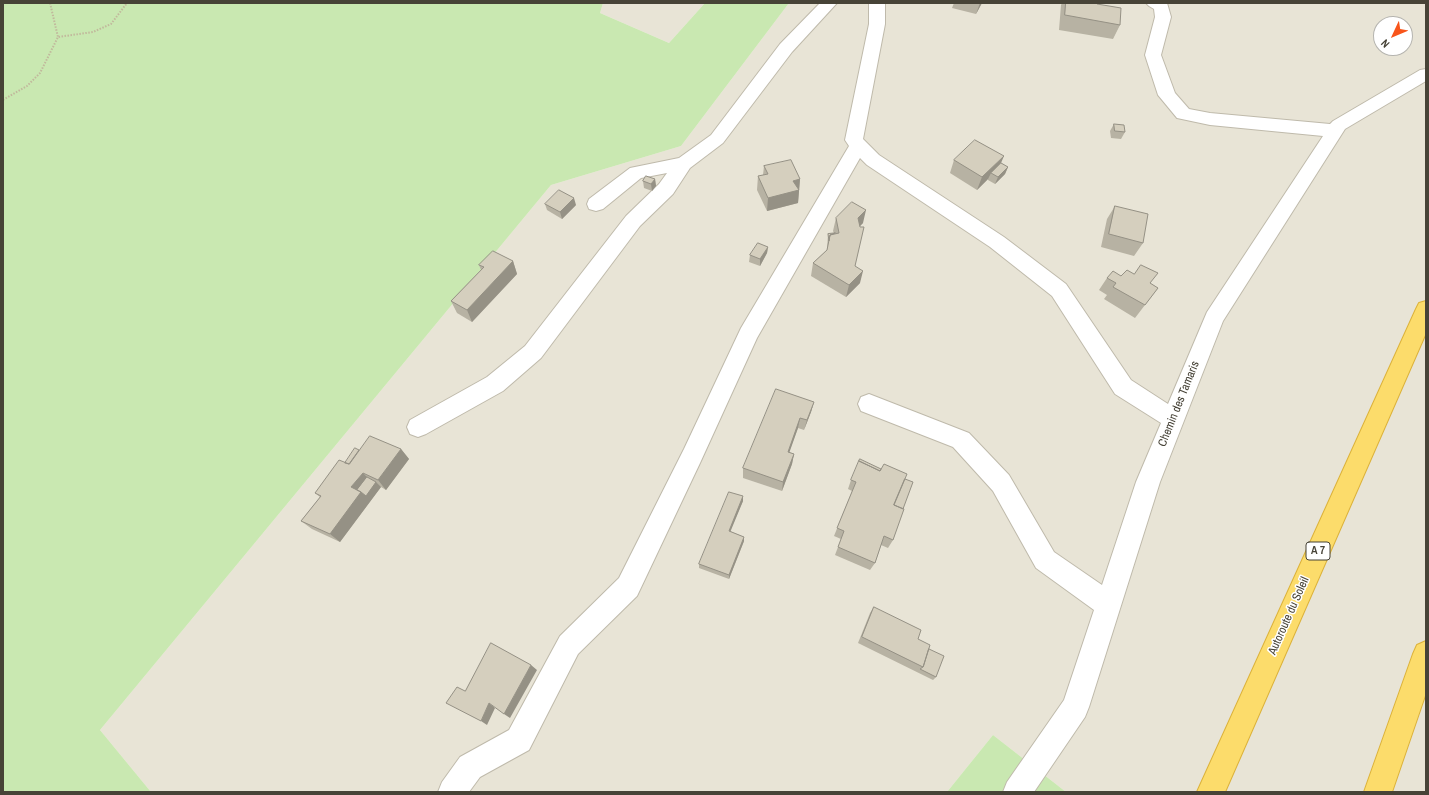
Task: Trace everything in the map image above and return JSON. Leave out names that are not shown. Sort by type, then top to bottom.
[{"type":"highway","name":"Autoroute du Soleil","points":[[1211,792],[1426,309]]},
{"type":"highway","points":[[1378,792],[1426,654]]},
{"type":"street","points":[[418,427],[495,384],[533,352],[634,221],[666,189],[684,163],[717,139],[786,48],[828,3]]},
{"type":"street","points":[[877,3],[878,24],[854,140],[872,160],[997,242],[1059,290],[1123,387],[1173,419]]},
{"type":"street","points":[[1154,3],[1160,6],[1163,17],[1153,55],[1167,95],[1183,114],[1210,119],[1335,131]]},
{"type":"street","name":"Chemin des Tamaris","points":[[1017,792],[1076,707],[1148,482],[1214,318],[1339,125],[1426,74]]},
{"type":"street","points":[[452,792],[470,767],[519,740],[569,645],[628,587],[692,456],[748,334],[859,145]]},
{"type":"street","points":[[596,204],[636,172],[684,163]]},
{"type":"street","points":[[869,404],[961,440],[1002,483],[1045,560],[1108,605]]},
{"type":"path","points":[[3,100],[27,86],[40,73],[58,37],[50,3]]},
{"type":"path","points":[[58,37],[93,32],[111,24],[127,3]]},
{"type":"shaded area","points":[[603,3],[705,3],[669,43],[600,13]]},
{"type":"shaded area","points":[[789,3],[1426,3],[1426,792],[1066,792],[993,735],[947,792],[151,792],[100,730],[551,185],[681,146]]},
{"type":"green space","points":[[3,3],[603,3],[600,13],[669,43],[705,3],[789,3],[681,146],[551,185],[100,730],[151,792],[3,792]]},
{"type":"green space","points":[[993,735],[1066,792],[947,792]]},
{"type":"building","points":[[1066,3],[1097,3],[1121,8],[1120,25],[1065,15]]},
{"type":"building","points":[[1114,124],[1124,125],[1125,132],[1115,131]]},
{"type":"building","points":[[975,140],[1004,156],[982,177],[954,160]]},
{"type":"building","points":[[791,160],[800,179],[793,181],[799,190],[768,198],[758,176],[768,174],[764,166]]},
{"type":"building","points":[[1001,163],[1008,167],[998,177],[991,173]]},
{"type":"building","points":[[646,176],[655,179],[651,184],[643,181]]},
{"type":"building","points":[[559,190],[574,198],[560,212],[545,204]]},
{"type":"building","points":[[852,202],[866,210],[858,218],[860,227],[864,227],[855,266],[863,271],[849,285],[813,263],[827,250],[830,235],[839,233],[836,218]]},
{"type":"building","points":[[1115,206],[1148,214],[1143,243],[1109,234]]},
{"type":"building","points":[[835,233],[830,235],[829,241],[828,234]]},
{"type":"building","points":[[758,243],[768,247],[760,259],[750,255]]},
{"type":"building","points":[[493,251],[513,261],[467,310],[451,301],[484,267],[479,265]]},
{"type":"building","points":[[1141,265],[1158,273],[1150,283],[1158,288],[1145,305],[1113,287],[1116,283],[1107,278],[1113,271],[1121,276],[1127,270],[1134,274]]},
{"type":"building","points":[[776,389],[814,402],[807,420],[800,418],[788,452],[794,454],[783,482],[743,468]]},
{"type":"building","points":[[370,436],[401,449],[378,480],[363,473],[351,487],[361,492],[330,534],[301,521],[321,496],[315,493],[339,460],[349,464]]},
{"type":"building","points":[[355,448],[359,450],[349,464],[345,463]]},
{"type":"building","points":[[860,459],[881,469],[880,471],[859,461]]},
{"type":"building","points":[[859,461],[880,471],[884,464],[907,474],[894,505],[904,509],[893,540],[884,536],[875,563],[838,547],[844,531],[837,528],[856,482],[851,480]]},
{"type":"building","points":[[367,477],[376,482],[366,496],[357,490]]},
{"type":"building","points":[[905,479],[913,482],[903,509],[894,505]]},
{"type":"building","points":[[729,492],[743,496],[729,531],[744,537],[729,575],[699,564]]},
{"type":"building","points":[[874,607],[921,630],[918,639],[930,645],[923,667],[862,637]]},
{"type":"building","points":[[491,643],[531,665],[504,714],[489,703],[481,721],[446,703],[457,687],[465,691]]},
{"type":"building","points":[[929,649],[944,656],[936,677],[920,669],[923,667]]}]
